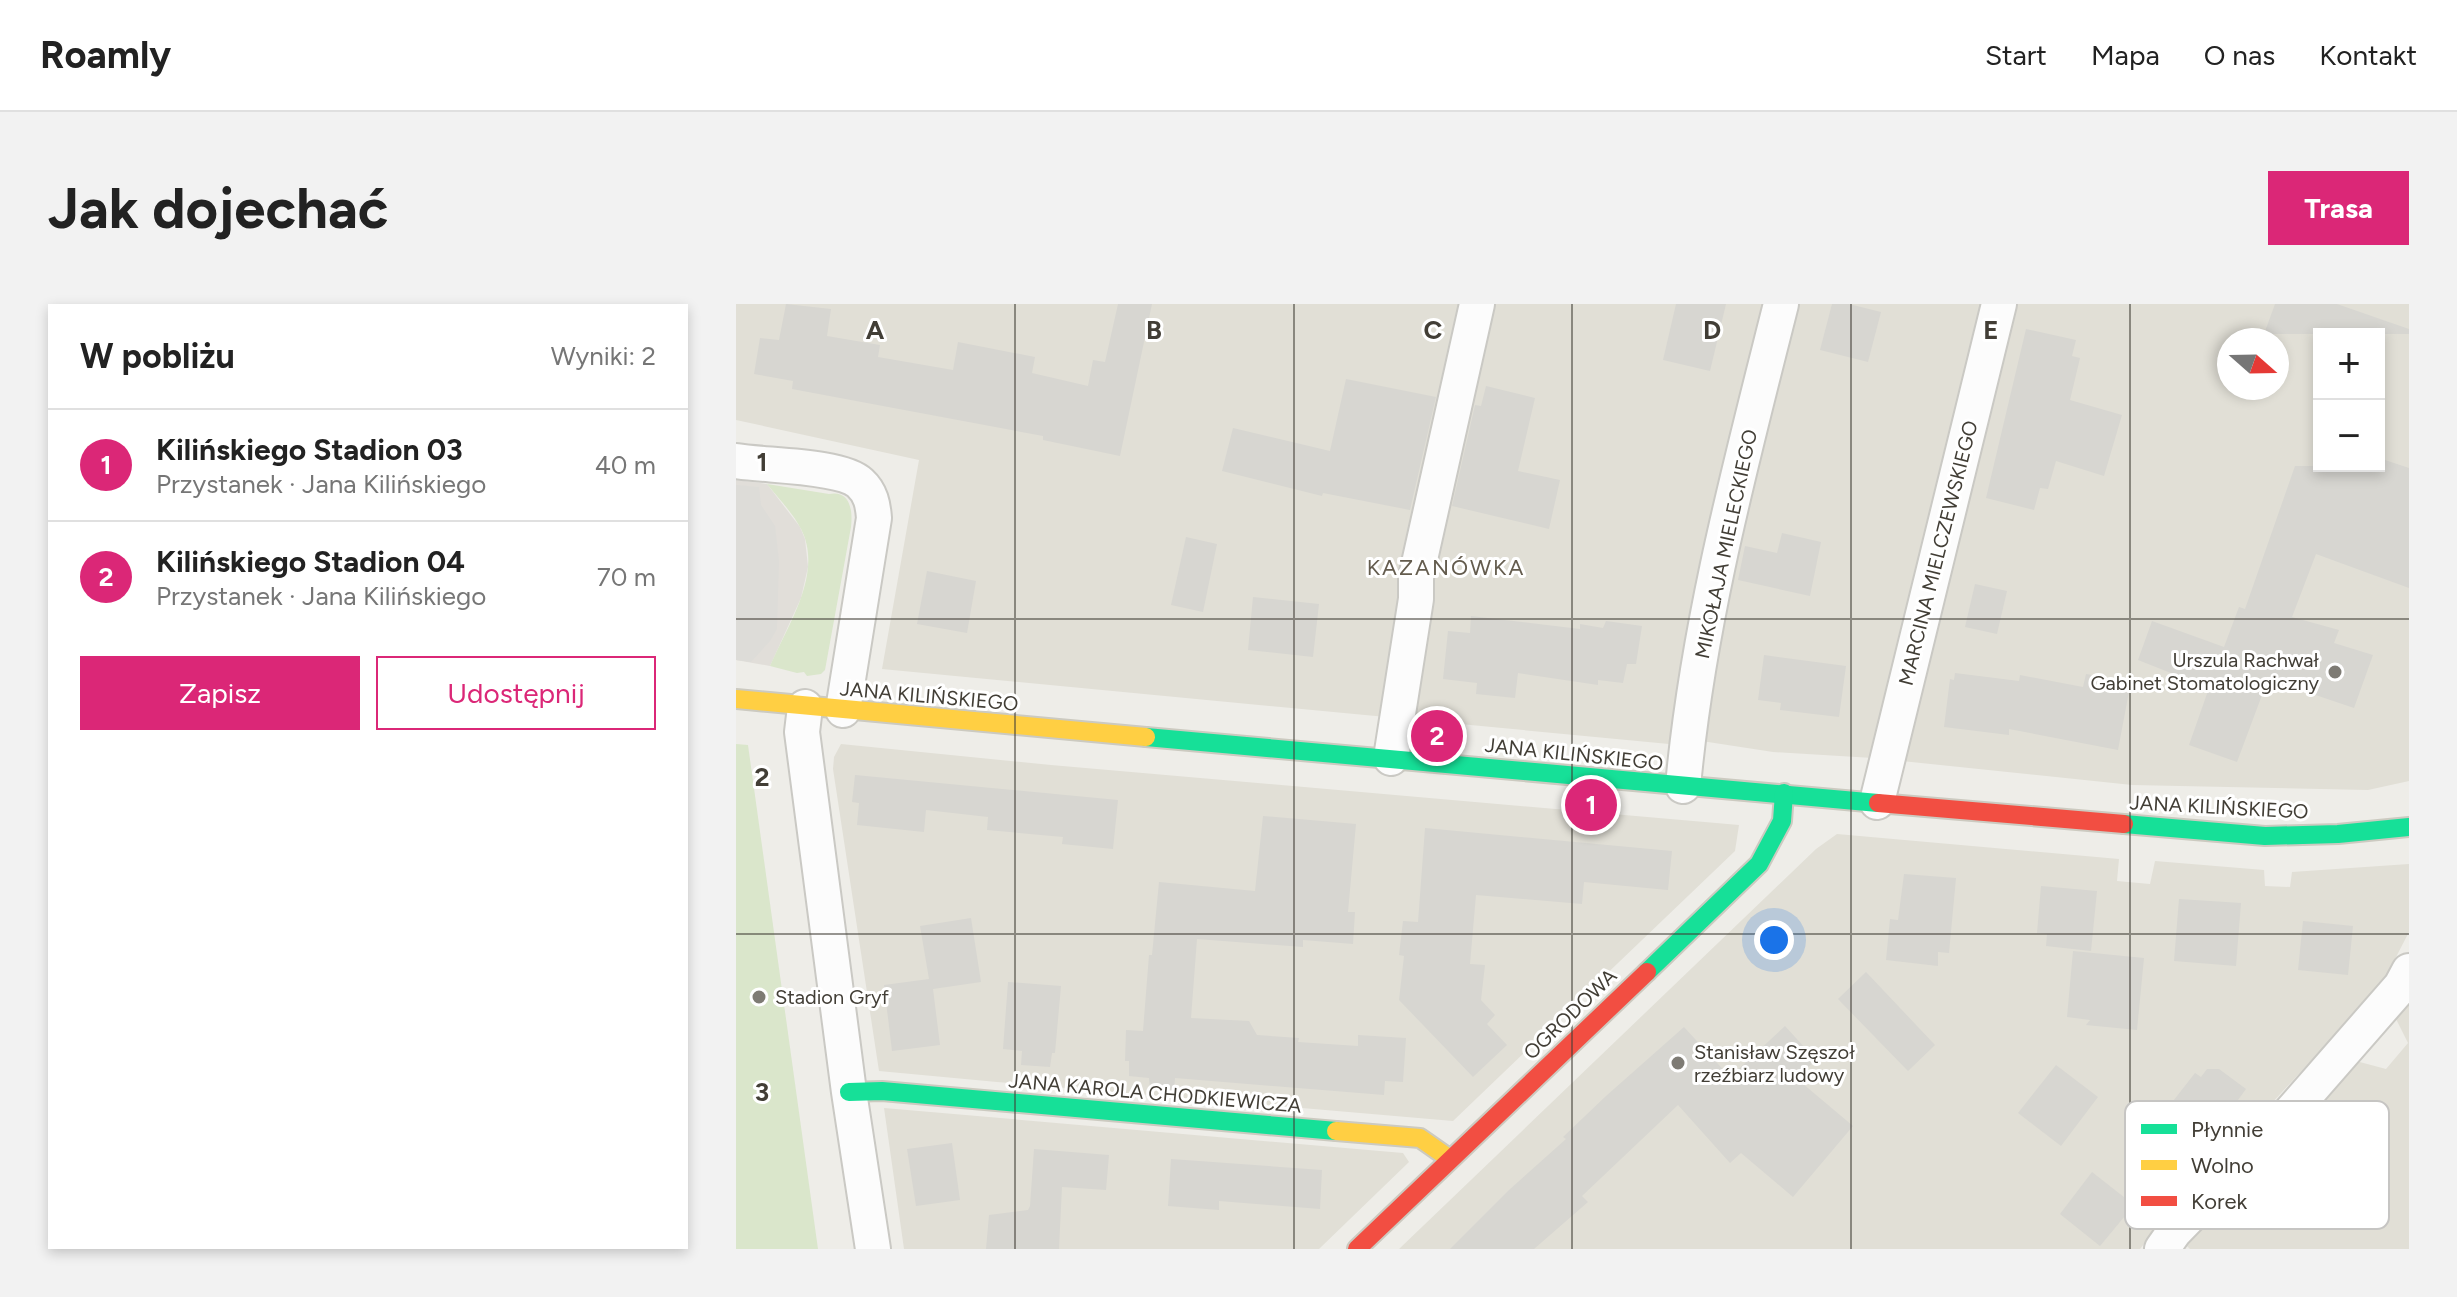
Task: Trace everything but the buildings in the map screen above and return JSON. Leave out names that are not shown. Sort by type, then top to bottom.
[{"type":"street","points":[[1391,758],[1416,599],[1416,577],[1477,304]]},
{"type":"street","name":"MIKOŁAJA MIELECKIEGO","points":[[1683,786],[1707,617],[1722,543],[1781,304]]},
{"type":"street","name":"MARCINA MIELCZEWSKIEGO","points":[[1877,802],[1999,304]]},
{"type":"street","points":[[736,461],[840,473],[859,482],[873,502],[874,518],[843,710]]},
{"type":"street","name":"JANA KILIŃSKIEGO","points":[[736,699],[2265,836],[2338,834],[2409,827]]},
{"type":"street","points":[[805,707],[802,732],[849,1092],[873,1249]]},
{"type":"street","name":"OGRODOWA","points":[[1357,1249],[1759,864],[1782,821],[1784,793]]},
{"type":"street","points":[[2300,1101],[2401,986],[2409,971]]},
{"type":"street","name":"JANA KAROLA CHODKIEWICZA","points":[[849,1092],[882,1091],[1420,1138],[1450,1159]]},
{"type":"shaded area","points":[[736,304],[2409,304],[2409,781],[2368,790],[2132,785],[1873,758],[1773,752],[1708,742],[1669,744],[882,669],[919,460],[736,420]]},
{"type":"shaded area","points":[[736,480],[767,484],[800,527],[805,539],[808,567],[801,598],[770,666],[736,660]]},
{"type":"shaded area","points":[[736,485],[759,487],[761,505],[775,526],[779,561],[777,629],[751,662],[736,660]]},
{"type":"shaded area","points":[[841,744],[1739,825],[1735,851],[1453,1121],[997,1082],[879,1071],[833,769],[834,757]]},
{"type":"shaded area","points":[[1837,834],[2119,859],[2117,881],[2150,884],[2155,861],[2264,870],[2265,886],[2290,887],[2292,872],[2409,864],[2409,932],[2382,984],[2274,1101],[2125,1101],[2125,1229],[2156,1229],[2140,1249],[1399,1249],[1816,849]]},
{"type":"shaded area","points":[[2409,1000],[2409,1249],[2190,1249],[2184,1243],[2197,1229],[2389,1229],[2389,1101],[2318,1101],[2356,1061],[2386,1069],[2408,1043],[2395,1017]]},
{"type":"shaded area","points":[[884,1108],[1403,1153],[1409,1162],[1319,1249],[904,1249]]},
{"type":"green space","points":[[767,484],[842,495],[849,503],[851,527],[825,670],[821,674],[807,676],[804,672],[770,666],[800,599],[808,563],[807,546],[801,529]]},
{"type":"green space","name":"Stadion Gryf","points":[[736,744],[748,745],[818,1249],[736,1249]]},
{"type":"traffic: fast","points":[[1146,737],[1878,803]]},
{"type":"traffic: fast","points":[[1647,972],[1759,864],[1782,821],[1784,793]]},
{"type":"traffic: fast","points":[[2124,824],[2265,836],[2338,834],[2409,827]]},
{"type":"traffic: fast","points":[[849,1092],[882,1091],[1336,1131]]},
{"type":"traffic: slow","points":[[736,699],[1146,737]]},
{"type":"traffic: slow","points":[[1336,1131],[1420,1138],[1450,1159]]},
{"type":"traffic: jam","points":[[1878,803],[2124,824]]},
{"type":"traffic: jam","points":[[1357,1249],[1647,972]]},
{"type":"place","name":"Urszula Rachwał Gabinet Stomatologiczny","points":[[2335,672]]},
{"type":"place","name":"Kilińskiego Stadion 04","points":[[1437,736]]},
{"type":"place","name":"Kilińskiego Stadion 03","points":[[1591,805]]},
{"type":"place","name":"Stadion Gryf","points":[[759,997]]},
{"type":"place","name":"Stanisław Szęszoł rzeźbiarz ludowy","points":[[1678,1063]]},
{"type":"district","name":"KAZANÓWKA","points":[[1446,567]]}]
